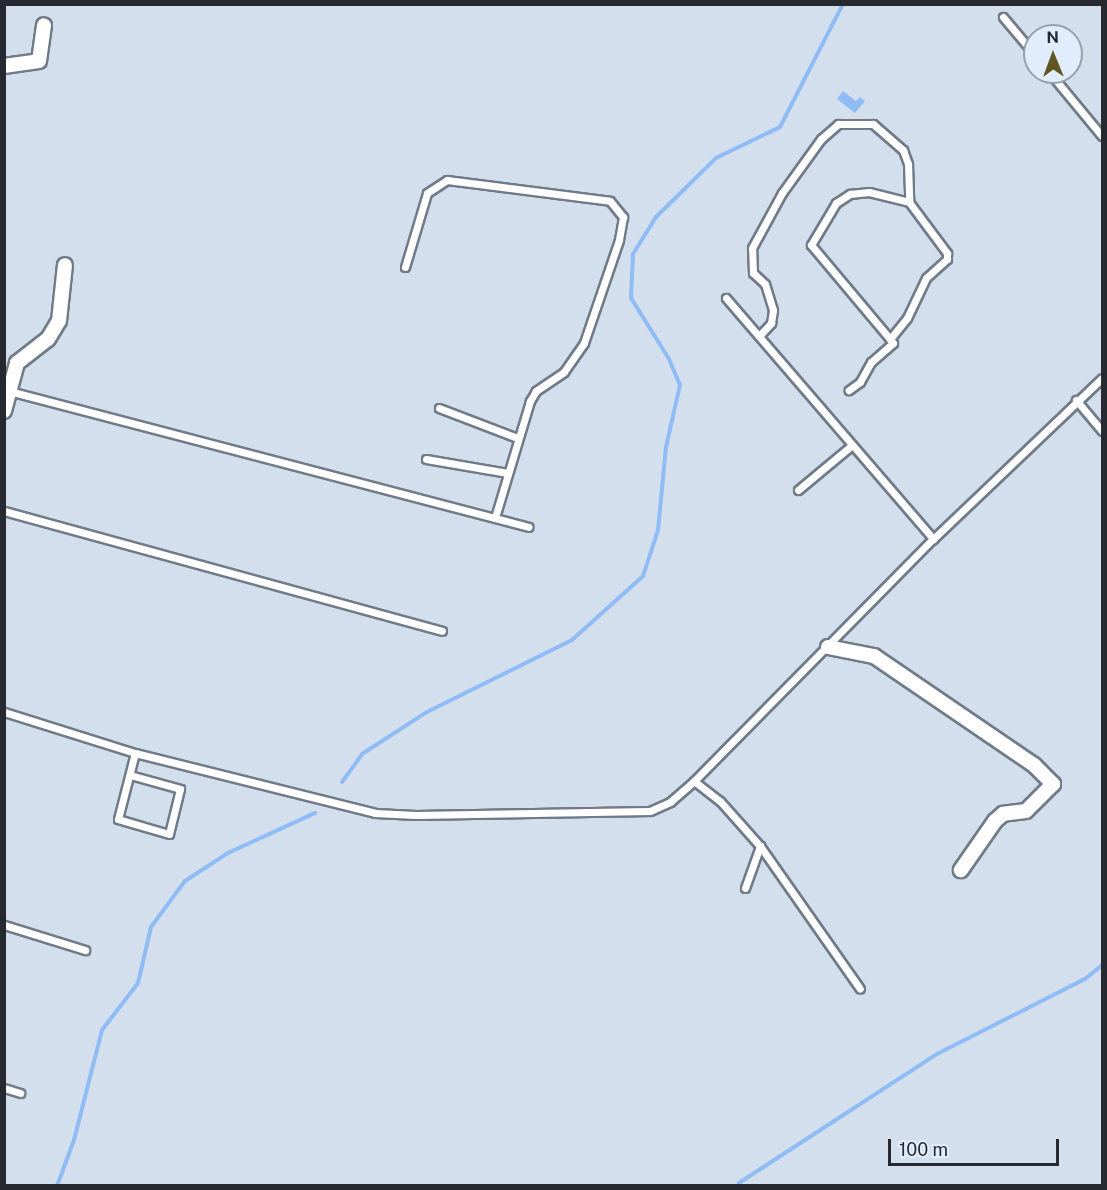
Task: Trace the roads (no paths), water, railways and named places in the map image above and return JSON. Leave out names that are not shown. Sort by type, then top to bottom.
[{"type":"street","points":[[4,66],[39,61],[45,25]]},
{"type":"street","points":[[4,411],[11,363],[48,339],[59,321],[64,265]]},
{"type":"street","points":[[828,647],[874,656],[1034,765],[1053,784],[1026,811],[1003,814],[995,821],[962,870]]},
{"type":"lane","points":[[1003,16],[1023,40]]},
{"type":"lane","points":[[1059,84],[1102,136]]},
{"type":"lane","points":[[759,336],[771,323],[773,310],[765,284],[753,273],[752,248],[782,194],[821,139],[838,124],[853,122],[873,124],[903,150],[908,164],[909,202],[947,253],[947,259],[926,278],[907,318],[890,339]]},
{"type":"lane","points":[[405,267],[427,193],[438,182],[466,180],[610,201],[617,207],[622,227],[584,343],[564,372],[536,391],[517,438],[495,518]]},
{"type":"lane","points":[[849,390],[860,382],[871,362],[893,343],[811,245],[836,203],[850,194],[869,192],[909,202]]},
{"type":"lane","points":[[726,298],[933,539]]},
{"type":"lane","points":[[4,712],[135,753],[351,807],[416,815],[650,811],[670,802],[693,781],[933,539],[1076,400],[1102,378]]},
{"type":"lane","points":[[7,389],[529,527]]},
{"type":"lane","points":[[1076,400],[1102,431]]},
{"type":"lane","points":[[439,408],[517,438]]},
{"type":"lane","points":[[798,490],[852,445]]},
{"type":"lane","points":[[426,459],[508,472]]},
{"type":"lane","points":[[4,511],[442,631]]},
{"type":"lane","points":[[130,775],[180,789],[169,834],[118,819],[135,753]]},
{"type":"lane","points":[[693,781],[720,801],[760,846],[860,989]]},
{"type":"lane","points":[[746,888],[760,846]]},
{"type":"lane","points":[[4,925],[85,950]]},
{"type":"lane","points":[[4,1088],[20,1093]]},
{"type":"water","points":[[843,91],[856,101],[860,97],[865,101],[855,113],[837,99]]},
{"type":"waterway","points":[[342,782],[362,754],[427,712],[572,640],[643,576],[658,530],[666,447],[680,385],[669,359],[631,298],[633,254],[656,217],[716,158],[780,127],[843,4]]},
{"type":"waterway","points":[[57,1186],[74,1140],[102,1030],[138,983],[151,927],[185,881],[228,853],[315,813]]},
{"type":"waterway","points":[[739,1183],[937,1054],[1085,979],[1102,965]]}]
